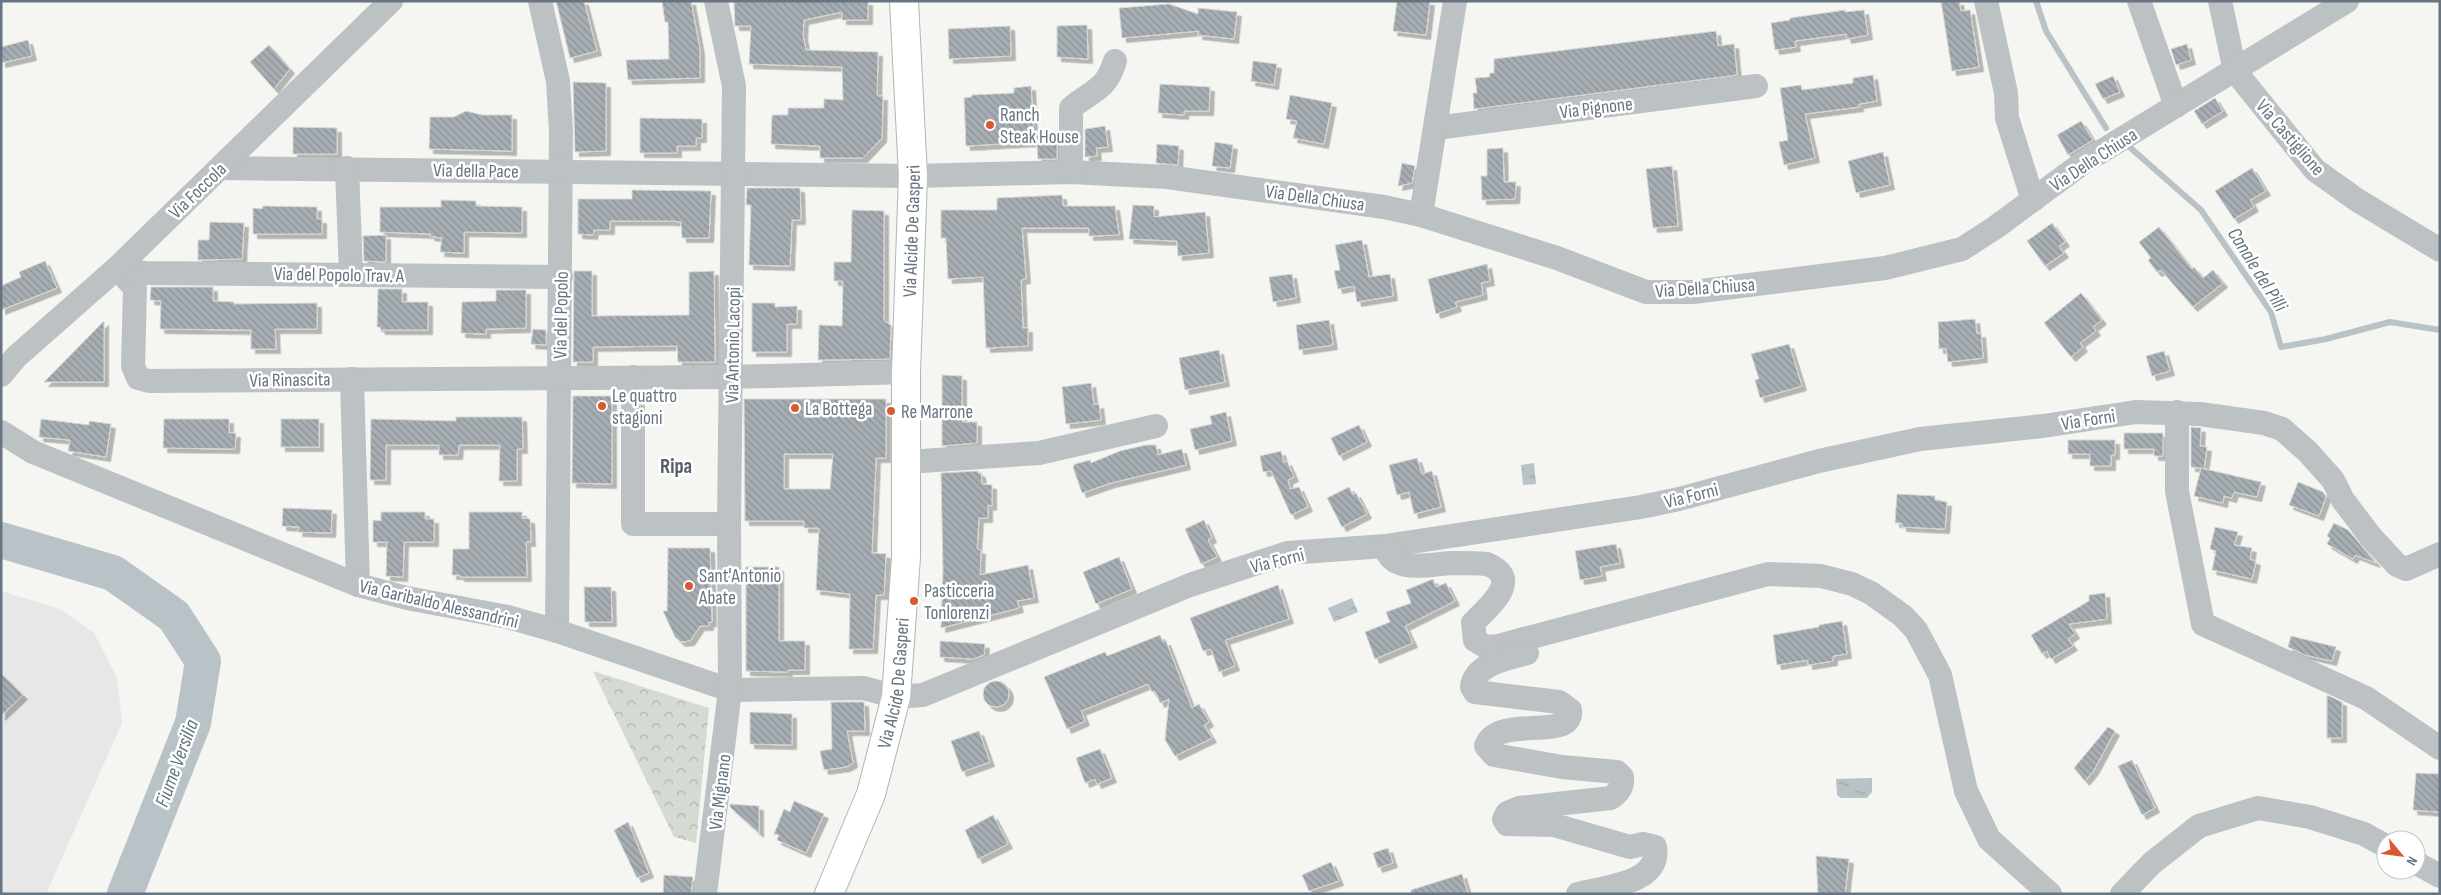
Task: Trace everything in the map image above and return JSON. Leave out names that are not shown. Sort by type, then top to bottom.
[{"type":"main road","name":"Via Alcide De Gasperi","points":[[829,894],[871,794],[896,697],[906,557],[906,372],[913,176],[904,1]]},
{"type":"street","name":"Via Foccola","points":[[1,375],[16,357],[117,268],[391,1]]},
{"type":"street","name":"Via del Popolo","points":[[540,1],[558,81],[561,131],[559,170],[561,276],[557,631]]},
{"type":"street","name":"Via Antonio Lacopi","points":[[716,1],[734,86],[729,524],[730,690]]},
{"type":"street","points":[[1420,215],[1436,128],[1455,1]]},
{"type":"street","points":[[1986,1],[2006,93],[2007,118],[2032,200]]},
{"type":"street","points":[[2140,1],[2176,106]]},
{"type":"street","name":"Via Castiglione","points":[[2220,1],[2235,71],[2315,170],[2357,200],[2440,250]]},
{"type":"street","name":"Via Della Chiusa","points":[[733,173],[913,176],[1071,172],[1167,177],[1375,206],[1420,215],[1557,258],[1646,292],[1693,292],[1885,268],[1962,249],[1996,227],[2084,162],[2347,1]]},
{"type":"street","points":[[1071,172],[1071,108],[1100,89],[1110,76],[1115,61]]},
{"type":"street","name":"Via Pignone","points":[[1436,128],[1756,86]]},
{"type":"street","name":"Via della Pace","points":[[220,168],[733,173]]},
{"type":"street","points":[[346,168],[351,274]]},
{"type":"street","name":"Via del Popolo Trav. A","points":[[117,268],[145,273],[561,276]]},
{"type":"street","name":"Via Rinascita","points":[[117,268],[135,288],[133,366],[138,378],[148,381],[352,378],[732,377],[906,372]]},
{"type":"street","points":[[633,377],[634,524],[729,524]]},
{"type":"street","points":[[352,378],[358,586]]},
{"type":"street","name":"Via Forni","points":[[896,697],[923,695],[1190,586],[1288,553],[1384,546],[1679,499],[1818,461],[1920,439],[2043,426],[2136,412],[2177,412],[2264,423],[2282,429],[2308,452],[2333,480],[2349,508],[2397,565],[2406,569],[2440,554]]},
{"type":"street","points":[[2177,412],[2177,491],[2203,624],[2366,698],[2440,748]]},
{"type":"street","points":[[907,462],[1039,453],[1156,426]]},
{"type":"street","name":"Via Garibaldo Alessandrini","points":[[1,432],[33,452],[358,586],[407,598],[508,617],[557,631],[730,690],[864,688],[896,697]]},
{"type":"street","points":[[1384,546],[1386,553],[1391,558],[1408,566],[1487,564],[1498,570],[1503,577],[1502,589],[1473,623],[1473,634],[1480,644],[1486,647],[1498,646],[1768,574],[1821,576],[1852,584],[1871,593],[1903,616],[1916,630],[1940,675],[1966,791],[1989,839],[2050,894]]},
{"type":"street","points":[[1547,632],[1549,639],[1543,647],[1480,670],[1473,680],[1472,687],[1476,692],[1559,702],[1570,710],[1571,716],[1567,722],[1556,727],[1504,729],[1488,740],[1486,746],[1489,752],[1494,755],[1562,767],[1617,772],[1622,777],[1623,783],[1611,798],[1525,806],[1507,813],[1504,819],[1510,825],[1523,823],[1554,825],[1630,847],[1649,844],[1655,847],[1656,853],[1655,860],[1649,871],[1636,879],[1578,894]]},
{"type":"street","name":"Via Mignano","points":[[706,894],[730,690]]},
{"type":"street","points":[[2122,894],[2152,863],[2199,826],[2258,808],[2310,817],[2364,834],[2376,841]]},
{"type":"street","points":[[2426,868],[2440,876]]},
{"type":"shaded area","points":[[1,591],[60,609],[94,633],[117,678],[122,723],[46,894],[1,894]]},
{"type":"green space","points":[[593,671],[709,708],[696,843],[674,837]]},
{"type":"water","points":[[1534,463],[1536,484],[1523,485],[1521,465]]},
{"type":"water","points":[[1352,598],[1358,612],[1334,622],[1328,608]]},
{"type":"water","points":[[1872,778],[1872,792],[1867,798],[1841,798],[1837,795],[1836,779]]},
{"type":"building","points":[[556,1],[584,1],[597,51],[570,58]]},
{"type":"building","points":[[662,1],[691,1],[700,50],[700,78],[628,80],[626,60],[669,59],[668,22],[665,22]]},
{"type":"building","points":[[868,1],[868,20],[842,20],[842,12],[804,20],[803,35],[806,50],[878,52],[877,96],[883,96],[882,138],[863,158],[820,158],[820,146],[771,144],[772,115],[788,115],[788,108],[824,108],[824,99],[843,100],[842,67],[749,64],[751,26],[735,26],[734,2]]},
{"type":"building","points":[[1397,1],[1430,1],[1426,35],[1393,31]]},
{"type":"building","points":[[1941,1],[1959,1],[1961,11],[1970,10],[1979,67],[1952,71]]},
{"type":"building","points":[[1169,4],[1198,14],[1198,8],[1237,12],[1234,39],[1198,35],[1199,31],[1122,38],[1119,8]]},
{"type":"building","points":[[1845,10],[1845,12],[1864,10],[1868,35],[1847,39],[1846,34],[1795,41],[1796,47],[1775,50],[1771,23],[1790,20],[1790,18]]},
{"type":"building","points":[[1087,25],[1088,59],[1057,57],[1057,26]]},
{"type":"building","points":[[1010,26],[1011,56],[949,59],[948,29]]},
{"type":"building","points":[[1716,31],[1718,46],[1734,44],[1737,75],[1474,109],[1473,93],[1477,93],[1475,78],[1489,77],[1490,73],[1494,73],[1494,59]]},
{"type":"building","points":[[28,40],[32,56],[1,63],[1,47]]},
{"type":"building","points":[[2187,44],[2191,60],[2176,65],[2171,49]]},
{"type":"building","points":[[269,45],[290,69],[274,89],[250,62]]},
{"type":"building","points":[[1253,61],[1277,64],[1274,85],[1251,81]]},
{"type":"building","points":[[1873,75],[1877,101],[1859,104],[1859,107],[1805,114],[1815,158],[1784,165],[1779,142],[1788,140],[1780,88],[1801,85],[1802,90],[1853,83],[1853,78]]},
{"type":"building","points":[[2113,76],[2120,92],[2103,99],[2095,84]]},
{"type":"building","points":[[573,82],[606,83],[606,151],[575,152]]},
{"type":"building","points":[[1160,84],[1210,87],[1209,111],[1184,111],[1184,115],[1158,113]]},
{"type":"building","points":[[1031,86],[1034,142],[966,146],[964,98],[971,97],[972,95],[1014,93],[1014,88]]},
{"type":"building","points":[[1290,95],[1332,103],[1324,144],[1293,138],[1297,121],[1286,119]]},
{"type":"building","points":[[2215,98],[2223,111],[2202,124],[2194,111]]},
{"type":"building","points":[[466,111],[482,115],[512,115],[512,151],[429,149],[430,117],[454,117]]},
{"type":"building","points":[[640,118],[702,119],[702,138],[696,138],[696,146],[677,146],[677,153],[640,153]]},
{"type":"building","points":[[2081,121],[2093,140],[2068,155],[2057,135]]},
{"type":"building","points":[[1105,126],[1108,147],[1096,148],[1097,156],[1085,157],[1085,129]]},
{"type":"building","points":[[293,127],[337,128],[337,154],[293,154]]},
{"type":"building","points":[[1057,131],[1057,159],[1038,159],[1036,133]]},
{"type":"building","points":[[1215,142],[1233,145],[1230,168],[1212,166]]},
{"type":"building","points":[[1157,144],[1179,146],[1178,165],[1156,163]]},
{"type":"building","points":[[1503,148],[1504,182],[1516,182],[1515,199],[1482,200],[1481,176],[1487,176],[1487,149]]},
{"type":"building","points":[[1883,152],[1890,185],[1856,193],[1848,161]]},
{"type":"building","points":[[1402,163],[1415,166],[1412,183],[1398,186]]},
{"type":"building","points":[[1672,166],[1678,226],[1653,228],[1646,169]]},
{"type":"building","points":[[2252,168],[2266,191],[2250,200],[2254,207],[2234,219],[2215,191]]},
{"type":"building","points":[[747,188],[800,188],[801,220],[792,220],[790,266],[749,265],[751,205],[746,205]]},
{"type":"building","points":[[632,190],[711,191],[709,238],[682,238],[681,222],[672,221],[610,221],[610,230],[594,230],[593,235],[578,234],[578,199],[632,199]]},
{"type":"building","points":[[1062,195],[1063,206],[1115,206],[1119,235],[1089,236],[1089,228],[1022,228],[1026,279],[1021,280],[1023,328],[1028,328],[1028,346],[986,348],[983,277],[948,279],[946,238],[941,238],[941,210],[997,210],[997,198]]},
{"type":"building","points":[[441,200],[476,201],[476,206],[522,207],[522,233],[464,232],[464,253],[440,252],[442,238],[430,236],[431,234],[380,232],[380,207],[441,207]]},
{"type":"building","points":[[1133,205],[1154,206],[1154,217],[1205,212],[1209,253],[1178,256],[1177,241],[1129,239]]},
{"type":"building","points":[[263,206],[317,207],[317,219],[322,219],[322,234],[253,234],[253,208],[262,209]]},
{"type":"building","points":[[852,210],[884,211],[884,321],[891,325],[890,359],[818,360],[819,325],[842,326],[843,281],[834,281],[834,262],[851,262]]},
{"type":"building","points":[[210,222],[244,223],[242,259],[198,260],[198,240],[209,240]]},
{"type":"building","points":[[2052,223],[2065,242],[2059,246],[2064,253],[2045,266],[2027,241]]},
{"type":"building","points":[[2159,227],[2192,269],[2194,267],[2203,278],[2213,270],[2223,283],[2193,307],[2161,270],[2157,272],[2148,260],[2151,258],[2139,242]]},
{"type":"building","points":[[386,235],[386,262],[364,261],[363,236]]},
{"type":"building","points":[[1362,240],[1369,277],[1390,274],[1393,296],[1357,302],[1354,286],[1338,289],[1334,271],[1340,270],[1335,245]]},
{"type":"building","points":[[45,261],[57,288],[1,310],[1,286],[21,277],[19,272]]},
{"type":"building","points":[[1487,264],[1490,281],[1481,283],[1483,295],[1455,302],[1457,307],[1436,314],[1428,279]]},
{"type":"building","points":[[574,271],[592,271],[592,316],[689,315],[689,272],[714,271],[715,362],[678,362],[677,346],[593,347],[593,362],[573,362]]},
{"type":"building","points":[[1292,274],[1296,298],[1273,302],[1269,277]]},
{"type":"building","points":[[151,287],[213,287],[213,301],[234,302],[234,304],[317,303],[317,329],[275,329],[276,349],[251,349],[251,330],[160,329],[161,301],[150,300]]},
{"type":"building","points":[[378,289],[402,289],[402,302],[428,302],[428,330],[381,330],[380,327],[377,327]]},
{"type":"building","points":[[496,290],[526,290],[526,328],[486,329],[486,334],[461,333],[462,302],[496,301]]},
{"type":"building","points":[[2081,293],[2102,320],[2093,327],[2096,331],[2080,343],[2083,347],[2071,357],[2044,323]]},
{"type":"building","points":[[752,303],[775,303],[775,307],[797,306],[797,324],[787,324],[787,352],[752,352]]},
{"type":"building","points":[[1975,319],[1977,334],[1981,333],[1983,358],[1948,362],[1946,348],[1939,349],[1938,322]]},
{"type":"building","points":[[1329,320],[1333,345],[1299,350],[1296,325]]},
{"type":"building","points":[[104,321],[104,382],[44,382]]},
{"type":"building","points":[[533,329],[546,330],[546,345],[531,344]]},
{"type":"building","points":[[1789,344],[1802,386],[1760,398],[1755,380],[1759,379],[1751,354]]},
{"type":"building","points":[[1219,350],[1225,382],[1185,390],[1179,358]]},
{"type":"building","points":[[2164,351],[2170,371],[2152,376],[2146,356]]},
{"type":"building","points":[[942,375],[962,376],[962,422],[977,422],[977,443],[942,446]]},
{"type":"building","points":[[1091,383],[1094,405],[1099,404],[1101,420],[1066,424],[1062,387]]},
{"type":"building","points":[[573,396],[612,396],[612,484],[572,483]]},
{"type":"building","points":[[744,399],[886,399],[886,458],[876,458],[872,553],[886,554],[884,595],[876,595],[873,649],[849,649],[850,594],[816,590],[819,528],[804,528],[804,521],[745,521]],"holes":[[[784,454],[833,454],[830,489],[784,489]]]},
{"type":"building","points":[[1226,412],[1232,441],[1195,450],[1190,429],[1212,424],[1210,416]]},
{"type":"building","points":[[456,417],[522,417],[523,449],[517,449],[517,481],[499,481],[500,445],[459,445],[458,455],[439,455],[439,445],[386,445],[386,480],[370,480],[371,419],[456,421]]},
{"type":"building","points":[[41,419],[89,425],[89,421],[111,424],[106,457],[68,451],[70,440],[39,437]]},
{"type":"building","points":[[164,419],[229,419],[229,433],[236,433],[235,449],[163,448]]},
{"type":"building","points":[[281,419],[319,419],[319,447],[281,447]]},
{"type":"building","points":[[1359,425],[1367,442],[1339,456],[1331,438]]},
{"type":"building","points":[[2191,427],[2201,428],[2200,446],[2207,447],[2204,469],[2261,482],[2257,497],[2234,492],[2232,498],[2224,496],[2223,503],[2194,496],[2201,468],[2191,467]]},
{"type":"building","points":[[2124,433],[2163,433],[2163,456],[2154,456],[2154,449],[2124,449]]},
{"type":"building","points":[[2068,440],[2115,440],[2115,455],[2111,455],[2111,466],[2090,466],[2090,454],[2068,454]]},
{"type":"building","points":[[1146,445],[1156,445],[1158,455],[1182,449],[1186,465],[1111,483],[1082,493],[1073,467],[1075,464],[1090,460],[1091,463],[1120,451]]},
{"type":"building","points":[[1281,451],[1284,463],[1287,461],[1294,477],[1288,480],[1290,489],[1299,487],[1308,507],[1291,515],[1271,471],[1263,472],[1260,456]]},
{"type":"building","points":[[1417,458],[1422,474],[1432,471],[1441,507],[1414,514],[1409,492],[1397,495],[1389,465]]},
{"type":"building","points":[[978,471],[978,473],[981,473],[982,484],[992,485],[992,506],[988,505],[988,518],[979,518],[977,549],[981,550],[980,575],[1028,565],[1034,598],[1017,601],[1019,608],[941,628],[943,570],[941,473]]},
{"type":"building","points":[[2298,482],[2323,492],[2326,497],[2319,516],[2289,505]]},
{"type":"building","points":[[1349,487],[1353,495],[1356,493],[1367,514],[1342,527],[1327,498]]},
{"type":"building","points":[[1897,494],[1935,496],[1935,500],[1947,502],[1945,529],[1902,527],[1902,523],[1895,523]]},
{"type":"building","points":[[283,508],[332,510],[331,533],[298,532],[299,527],[282,526]]},
{"type":"building","points":[[381,512],[425,512],[425,519],[434,519],[434,542],[404,542],[403,577],[386,576],[387,542],[373,542],[373,520],[381,521]]},
{"type":"building","points":[[469,512],[522,512],[522,518],[530,519],[531,542],[526,542],[527,577],[460,577],[460,575],[452,575],[453,549],[469,549]]},
{"type":"building","points":[[1204,520],[1212,538],[1208,540],[1217,557],[1201,564],[1185,529]]},
{"type":"building","points":[[2334,523],[2348,530],[2376,563],[2355,555],[2353,559],[2327,544],[2330,538],[2327,536]]},
{"type":"building","points":[[2215,527],[2238,532],[2234,545],[2252,548],[2250,559],[2256,561],[2252,579],[2212,570],[2216,551],[2210,549]]},
{"type":"building","points":[[1616,544],[1620,563],[1600,567],[1602,576],[1580,580],[1575,551]]},
{"type":"building","name":"Sant'Antonio Abate","points":[[668,548],[710,548],[712,622],[709,622],[709,626],[700,626],[690,641],[681,642],[675,637],[663,611],[667,611]]},
{"type":"building","points":[[1119,557],[1132,589],[1096,604],[1083,572]]},
{"type":"building","points":[[746,567],[779,567],[779,641],[805,641],[805,670],[788,670],[788,672],[746,671]]},
{"type":"building","points":[[1433,579],[1436,587],[1446,583],[1455,601],[1405,626],[1413,643],[1375,659],[1365,632],[1390,622],[1386,612],[1411,603],[1406,590]]},
{"type":"building","points":[[1278,585],[1289,619],[1225,640],[1235,666],[1219,672],[1211,649],[1203,651],[1190,618]]},
{"type":"building","points":[[584,587],[611,587],[612,622],[585,622]]},
{"type":"building","points":[[2105,593],[2107,619],[2069,624],[2075,634],[2068,639],[2073,646],[2051,659],[2047,651],[2042,654],[2031,635],[2089,601],[2089,595]]},
{"type":"building","points":[[1842,621],[1847,654],[1833,656],[1833,661],[1808,665],[1808,660],[1777,665],[1773,635]]},
{"type":"building","points":[[1160,635],[1163,642],[1166,641],[1192,708],[1199,704],[1209,722],[1204,725],[1212,738],[1175,756],[1165,740],[1169,699],[1160,703],[1155,691],[1152,692],[1148,684],[1081,711],[1085,721],[1067,729],[1044,677],[1105,652],[1107,656]]},
{"type":"building","points":[[2291,636],[2336,647],[2332,661],[2305,655],[2288,647]]},
{"type":"building","points":[[940,641],[985,644],[984,655],[973,659],[940,657]]},
{"type":"building","points":[[1,673],[23,695],[1,716]]},
{"type":"building","points":[[996,681],[1005,685],[1009,694],[1005,703],[996,707],[987,703],[983,694],[987,685]]},
{"type":"building","points":[[2327,695],[2342,702],[2342,738],[2327,738]]},
{"type":"building","points":[[831,702],[864,702],[865,731],[847,731],[853,763],[846,767],[824,770],[820,751],[832,749]]},
{"type":"building","points":[[750,712],[792,714],[792,745],[750,744]]},
{"type":"building","points":[[2108,727],[2115,731],[2094,770],[2085,781],[2074,768]]},
{"type":"building","points":[[979,731],[990,762],[962,772],[951,741]]},
{"type":"building","points":[[1100,749],[1112,778],[1097,784],[1095,779],[1085,783],[1076,758]]},
{"type":"building","points":[[2132,760],[2155,808],[2142,815],[2118,766]]},
{"type":"building","points":[[2416,773],[2440,774],[2440,812],[2413,810]]},
{"type":"building","points":[[794,801],[824,814],[806,853],[777,840],[779,835],[774,834],[784,809],[790,812]]},
{"type":"building","points":[[730,804],[759,806],[759,833],[730,807]]},
{"type":"building","points":[[993,815],[1008,844],[978,859],[965,830]]},
{"type":"building","points":[[628,822],[649,873],[637,878],[614,830]]},
{"type":"building","points":[[1388,848],[1393,863],[1378,868],[1373,853]]},
{"type":"building","points":[[1816,856],[1849,859],[1845,894],[1818,894]]},
{"type":"building","points":[[1331,862],[1339,881],[1309,891],[1302,875]]},
{"type":"building","points":[[1462,874],[1468,894],[1411,894],[1411,890]]},
{"type":"building","points":[[664,875],[693,877],[691,894],[663,894]]},
{"type":"waterway","name":"Canale del Pilli","points":[[2036,1],[2046,31],[2106,128]]},
{"type":"waterway","name":"Canale del Pilli","points":[[2125,143],[2201,210],[2271,312],[2281,347],[2326,339],[2390,322],[2440,330]]},
{"type":"waterway","name":"Fiume Versilia","points":[[1,540],[113,573],[174,616],[203,661],[193,723],[125,894]]},
{"type":"place","name":"Ranch Steak House","points":[[990,125]]},
{"type":"place","name":"Le quattro stagioni","points":[[602,406]]},
{"type":"place","name":"La Bottega","points":[[795,408]]},
{"type":"place","name":"Re Marrone","points":[[891,411]]},
{"type":"place","name":"Sant'Antonio Abate","points":[[689,586]]},
{"type":"place","name":"Pasticceria Tonlorenzi","points":[[914,601]]},
{"type":"district","name":"Ripa","points":[[676,466]]}]
